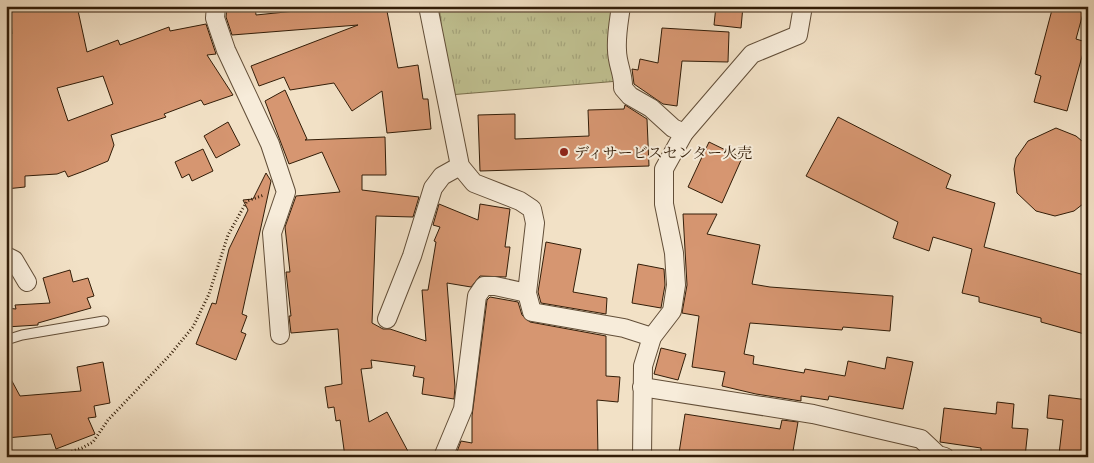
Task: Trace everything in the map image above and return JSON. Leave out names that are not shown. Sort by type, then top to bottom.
[{"type":"street","points":[[216,6],[214,18],[226,50],[270,144],[286,192],[272,233],[280,335]]},
{"type":"street","points":[[428,6],[460,166],[474,184],[520,201],[532,209],[535,223],[528,293],[532,312],[624,328],[652,337]]},
{"type":"street","points":[[620,6],[617,50],[619,70],[624,78],[623,88],[630,96],[650,108],[673,128],[684,133]]},
{"type":"street","points":[[642,457],[643,366],[652,337],[672,311],[676,286],[674,253],[664,204],[664,169],[684,133],[752,54],[798,36],[803,6]]},
{"type":"street","points":[[387,319],[412,256],[433,188],[442,176],[460,166]]},
{"type":"street","points":[[6,256],[14,260],[26,282]]},
{"type":"street","points":[[443,457],[463,409],[477,296],[484,286],[495,286],[528,293]]},
{"type":"street","points":[[642,387],[813,414],[921,440],[938,455],[945,457]]},
{"type":"lane","points":[[6,340],[22,335],[104,321]]},
{"type":"path","points":[[55,457],[82,448],[93,442],[108,420],[193,327],[209,294],[228,234],[246,201],[266,194],[286,192]]},
{"type":"green space","points":[[439,6],[614,6],[619,81],[449,95]]},
{"type":"building","points":[[10,6],[77,6],[87,52],[118,40],[120,45],[169,27],[170,31],[206,24],[216,54],[207,55],[233,95],[204,105],[201,100],[164,114],[166,117],[111,135],[114,145],[108,161],[84,171],[68,177],[65,171],[57,174],[25,176],[25,187],[6,189],[6,35],[12,34]],"holes":[[[103,76],[113,104],[68,121],[57,88]]]},
{"type":"building","points":[[227,6],[255,6],[256,15],[305,10],[304,6],[386,6],[398,68],[418,65],[423,99],[428,99],[431,129],[387,133],[382,91],[352,111],[334,83],[290,90],[284,77],[259,86],[251,66],[358,25],[232,35],[226,17]]},
{"type":"building","points":[[716,6],[743,6],[741,28],[714,25]]},
{"type":"building","points":[[1053,6],[1085,6],[1076,39],[1086,42],[1067,111],[1034,102],[1041,76],[1035,74]]},
{"type":"building","points":[[662,28],[729,32],[728,62],[682,61],[677,106],[663,104],[634,84],[632,69],[638,70],[640,59],[658,63]]},
{"type":"building","points":[[285,90],[307,139],[305,140],[385,137],[386,175],[362,175],[362,190],[419,197],[413,217],[376,216],[372,323],[383,329],[390,329],[426,341],[422,290],[428,290],[436,242],[434,241],[440,227],[433,225],[439,204],[478,220],[480,204],[510,209],[505,247],[510,247],[506,277],[480,276],[471,287],[447,283],[455,387],[454,399],[422,394],[424,378],[413,376],[415,366],[371,360],[372,368],[361,369],[369,422],[387,412],[411,457],[345,457],[340,420],[336,421],[334,407],[328,408],[325,387],[342,384],[338,329],[291,333],[286,272],[290,272],[285,227],[296,196],[340,192],[322,152],[289,164],[265,101]]},
{"type":"building","name":"ディサービスセンター火売","points":[[625,105],[647,119],[649,166],[480,171],[478,115],[515,114],[515,139],[589,136],[588,110],[624,109]]},
{"type":"building","points":[[838,117],[951,175],[946,188],[995,203],[984,247],[1088,276],[1088,335],[1041,322],[1041,318],[979,302],[979,297],[962,293],[972,249],[933,237],[929,251],[893,238],[898,222],[806,176]]},
{"type":"building","points":[[228,122],[240,145],[216,158],[204,136]]},
{"type":"building","points":[[1056,128],[1076,136],[1088,146],[1088,200],[1074,211],[1055,216],[1036,211],[1017,193],[1014,169],[1016,158],[1028,141]]},
{"type":"building","points":[[709,142],[742,158],[722,203],[688,187]]},
{"type":"building","points":[[203,149],[213,171],[192,181],[189,174],[182,178],[175,162]]},
{"type":"building","points":[[266,173],[271,181],[242,314],[247,316],[241,332],[246,334],[236,360],[196,344],[212,303],[216,304],[229,249],[248,210],[243,200],[253,199]]},
{"type":"building","points":[[683,214],[717,214],[707,234],[760,245],[752,284],[893,296],[890,331],[843,327],[842,330],[750,323],[744,354],[754,356],[753,364],[804,373],[805,369],[845,376],[848,361],[885,369],[887,357],[913,362],[903,409],[829,396],[828,400],[801,396],[801,401],[756,394],[722,386],[725,372],[692,367],[699,316],[682,313],[687,285]]},
{"type":"building","points":[[546,242],[581,249],[573,292],[607,298],[606,314],[541,303],[538,292]]},
{"type":"building","points":[[638,264],[664,269],[665,285],[661,308],[632,303]]},
{"type":"building","points":[[70,270],[73,282],[88,278],[94,296],[87,298],[91,308],[38,323],[38,325],[6,327],[6,308],[16,309],[15,305],[50,303],[43,278]]},
{"type":"building","points":[[490,297],[518,302],[522,315],[530,322],[606,336],[606,376],[620,377],[618,402],[597,400],[598,457],[532,457],[511,453],[511,457],[455,457],[461,441],[472,443],[472,416],[487,300]]},
{"type":"building","points":[[661,348],[686,354],[678,380],[654,374]]},
{"type":"building","points":[[103,362],[110,403],[94,406],[96,417],[88,418],[95,434],[56,449],[51,434],[6,438],[6,370],[20,396],[81,391],[77,367]]},
{"type":"building","points":[[1049,395],[1088,400],[1088,457],[1059,454],[1063,420],[1047,418]]},
{"type":"building","points":[[997,402],[1014,404],[1012,428],[1028,429],[1025,457],[981,453],[981,448],[940,442],[944,408],[996,414]]},
{"type":"building","points":[[685,414],[780,429],[782,420],[798,422],[792,457],[702,457],[679,453]]},
{"type":"place","name":"ディサービスセンター火売","points":[[564,152]]}]
